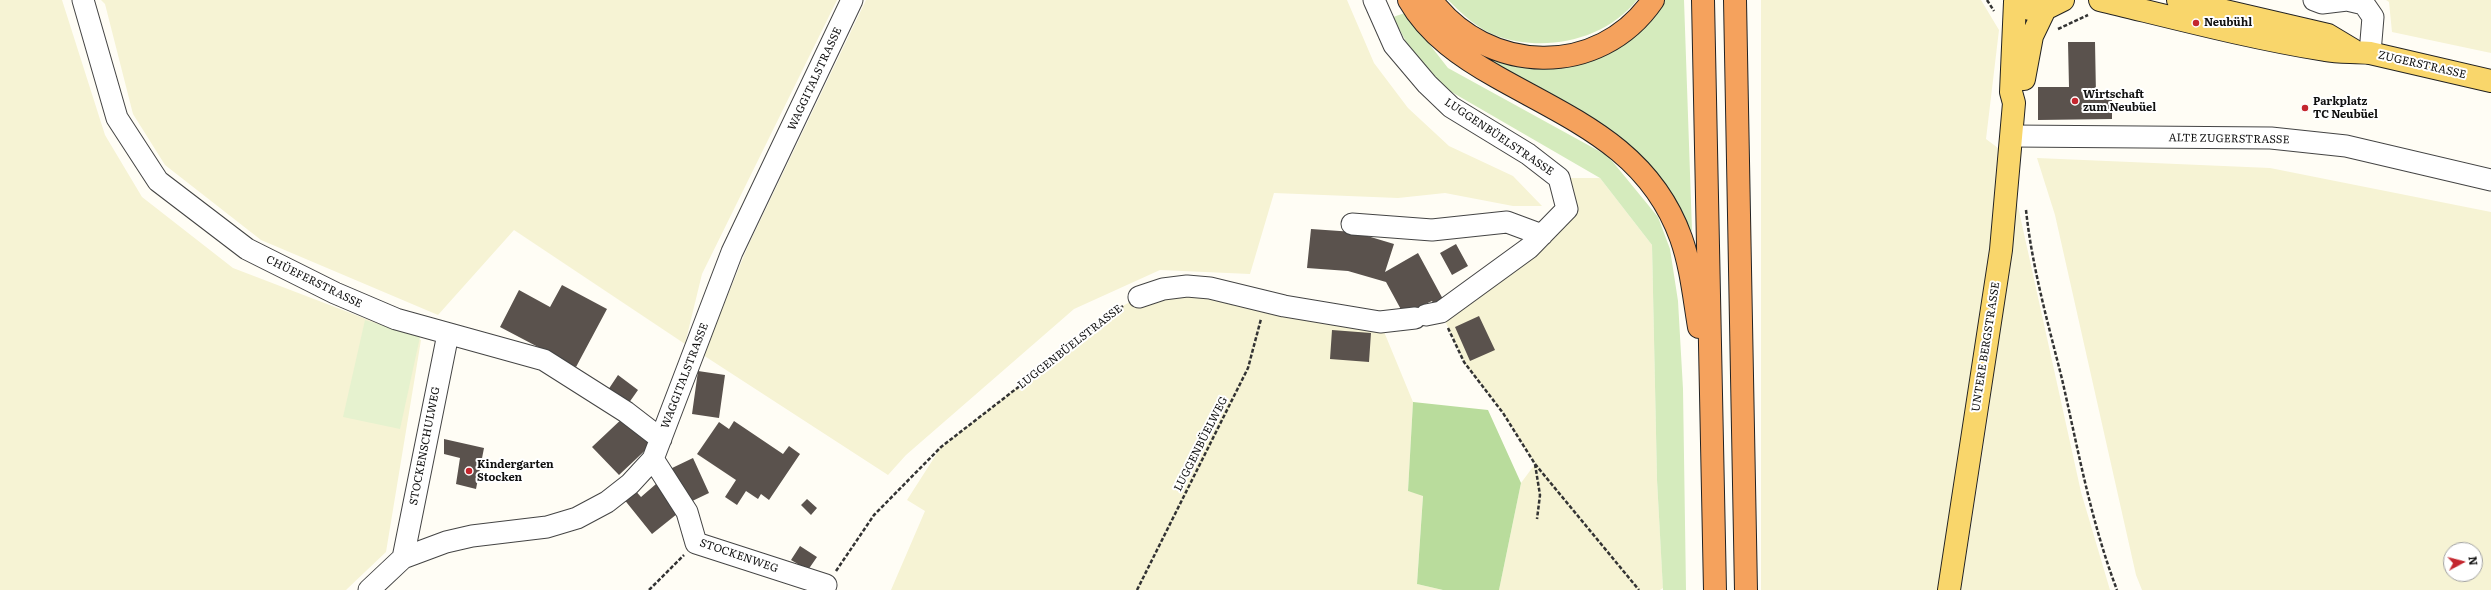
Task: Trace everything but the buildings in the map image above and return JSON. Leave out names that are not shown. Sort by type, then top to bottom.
[{"type":"highway","points":[[1409,0],[1424,22],[1454,50],[1483,69],[1595,132],[1621,151],[1650,182],[1670,213],[1684,247],[1692,281],[1712,407]]},
{"type":"highway","points":[[1431,0],[1454,25],[1480,43],[1510,54],[1543,58],[1578,53],[1607,41],[1632,23],[1653,0]]},
{"type":"highway","points":[[1703,0],[1715,590]]},
{"type":"highway","points":[[1735,0],[1746,590]]},
{"type":"highway","points":[[1737,65],[1748,0]]},
{"type":"main road","name":"ZUGERSTRASSE","points":[[2178,0],[2328,35],[2362,52]]},
{"type":"main road","points":[[2014,1],[2029,8],[2054,4]]},
{"type":"main road","name":"UNTERE BERGSTRASSE","points":[[1949,590],[2001,250],[2014,104],[2011,92],[2014,1]]},
{"type":"main road","name":"UNTERE BERGSTRASSE","points":[[2014,104],[2021,94],[2032,36],[2054,4]]},
{"type":"main road","name":"ZUGERSTRASSE","points":[[2096,7],[2327,51],[2362,52],[2491,81]]},
{"type":"street","name":"CHÜEFERSTRASSE","points":[[83,0],[117,118],[158,181],[247,249],[335,293],[396,319],[544,360],[626,412],[661,439]]},
{"type":"street","name":"WAGGITALSTRASSE","points":[[369,590],[403,558],[472,536],[547,527],[577,518],[607,502],[624,488],[653,459],[732,252],[852,0]]},
{"type":"street","name":"LUGGENBÜELSTRASSE","points":[[1139,297],[1163,289],[1187,286],[1210,288],[1273,304],[1380,322],[1427,315],[1529,248],[1567,209],[1560,178],[1528,154],[1451,107],[1427,84],[1394,45],[1374,0]]},
{"type":"street","points":[[2314,0],[2322,3],[2347,0],[2364,4],[2373,17],[2362,52]]},
{"type":"street","name":"ALTE ZUGERSTRASSE","points":[[2012,136],[2271,138],[2346,146],[2491,180]]},
{"type":"street","points":[[1352,224],[1432,230],[1507,222],[1542,235]]},
{"type":"street","name":"STOCKENSCHULWEG","points":[[403,558],[448,334]]},
{"type":"street","name":"STOCKENWEG","points":[[653,459],[687,512],[696,543],[826,585]]},
{"type":"path","points":[[2054,31],[2096,7]]},
{"type":"path","points":[[2025,204],[2030,251],[2087,488],[2106,561],[2117,590]]},
{"type":"path","name":"LUGGENBÜELSTRASSE","points":[[826,585],[874,515],[941,447],[1119,308],[1139,297]]},
{"type":"path","name":"LUGGENBÜELWEG","points":[[1137,590],[1239,388],[1248,368],[1260,320],[1267,308],[1273,304]]},
{"type":"path","points":[[1427,315],[1503,413],[1535,464],[1639,590]]},
{"type":"path","points":[[1535,464],[1540,495],[1538,519]]},
{"type":"path","points":[[649,590],[696,543]]},
{"type":"shaded area","points":[[0,0],[62,0],[105,135],[142,197],[233,268],[421,340],[386,552],[346,590],[0,590]]},
{"type":"shaded area","points":[[101,0],[837,0],[702,274],[685,344],[514,230],[438,315],[261,240],[165,165],[133,114],[105,4]]},
{"type":"shaded area","points":[[866,0],[1347,0],[1374,63],[1408,108],[1449,146],[1513,176],[1542,206],[1513,206],[1445,193],[1398,198],[1274,193],[1250,274],[1160,270],[1074,309],[906,455],[888,475],[703,355],[748,246]]},
{"type":"shaded area","points":[[1761,0],[1981,0],[1999,30],[1986,139],[1998,148],[1990,264],[1940,590],[1761,590]]},
{"type":"shaded area","points":[[2386,0],[2491,0],[2491,53],[2392,32],[2389,2]]},
{"type":"shaded area","points":[[2037,158],[2270,168],[2491,212],[2491,590],[2142,590],[2136,575],[2055,215]]},
{"type":"shaded area","points":[[1559,178],[1600,178],[1652,245],[1657,480],[1663,588],[1660,590],[1499,590],[1521,483],[1535,464],[1503,413],[1464,362],[1441,312],[1567,209]]},
{"type":"shaded area","points":[[2017,202],[2081,492],[2110,590],[1961,590],[1988,417]]},
{"type":"shaded area","points":[[1163,289],[1380,322],[1413,402],[1408,491],[1423,495],[1417,584],[1443,590],[891,590],[925,511],[907,500],[941,447],[1119,308],[1139,297]]},
{"type":"green space","points":[[1448,0],[1637,0],[1624,14],[1608,25],[1591,33],[1554,43],[1535,43],[1515,41],[1490,33],[1471,21]]},
{"type":"green space","points":[[1663,0],[1684,0],[1692,231],[1687,228],[1649,166],[1632,147],[1587,113],[1507,70],[1459,42],[1556,65]]},
{"type":"green space","points":[[1405,13],[1448,68],[1608,156],[1658,217],[1670,249],[1678,301],[1683,389],[1686,590],[1663,590],[1657,480],[1652,245],[1600,178],[1424,76],[1393,17]]},
{"type":"green space","points":[[365,320],[420,337],[400,429],[343,417]]},
{"type":"green space","points":[[1413,402],[1488,410],[1521,483],[1499,590],[1443,590],[1417,584],[1423,496],[1408,491]]},
{"type":"place","name":"Neubühl","points":[[2196,23]]},
{"type":"place","name":"Wirtschaft zum Neubüel","points":[[2075,101]]},
{"type":"place","name":"Parkplatz TC Neubüel","points":[[2305,108]]},
{"type":"place","name":"Kindergarten Stocken","points":[[469,471]]}]
